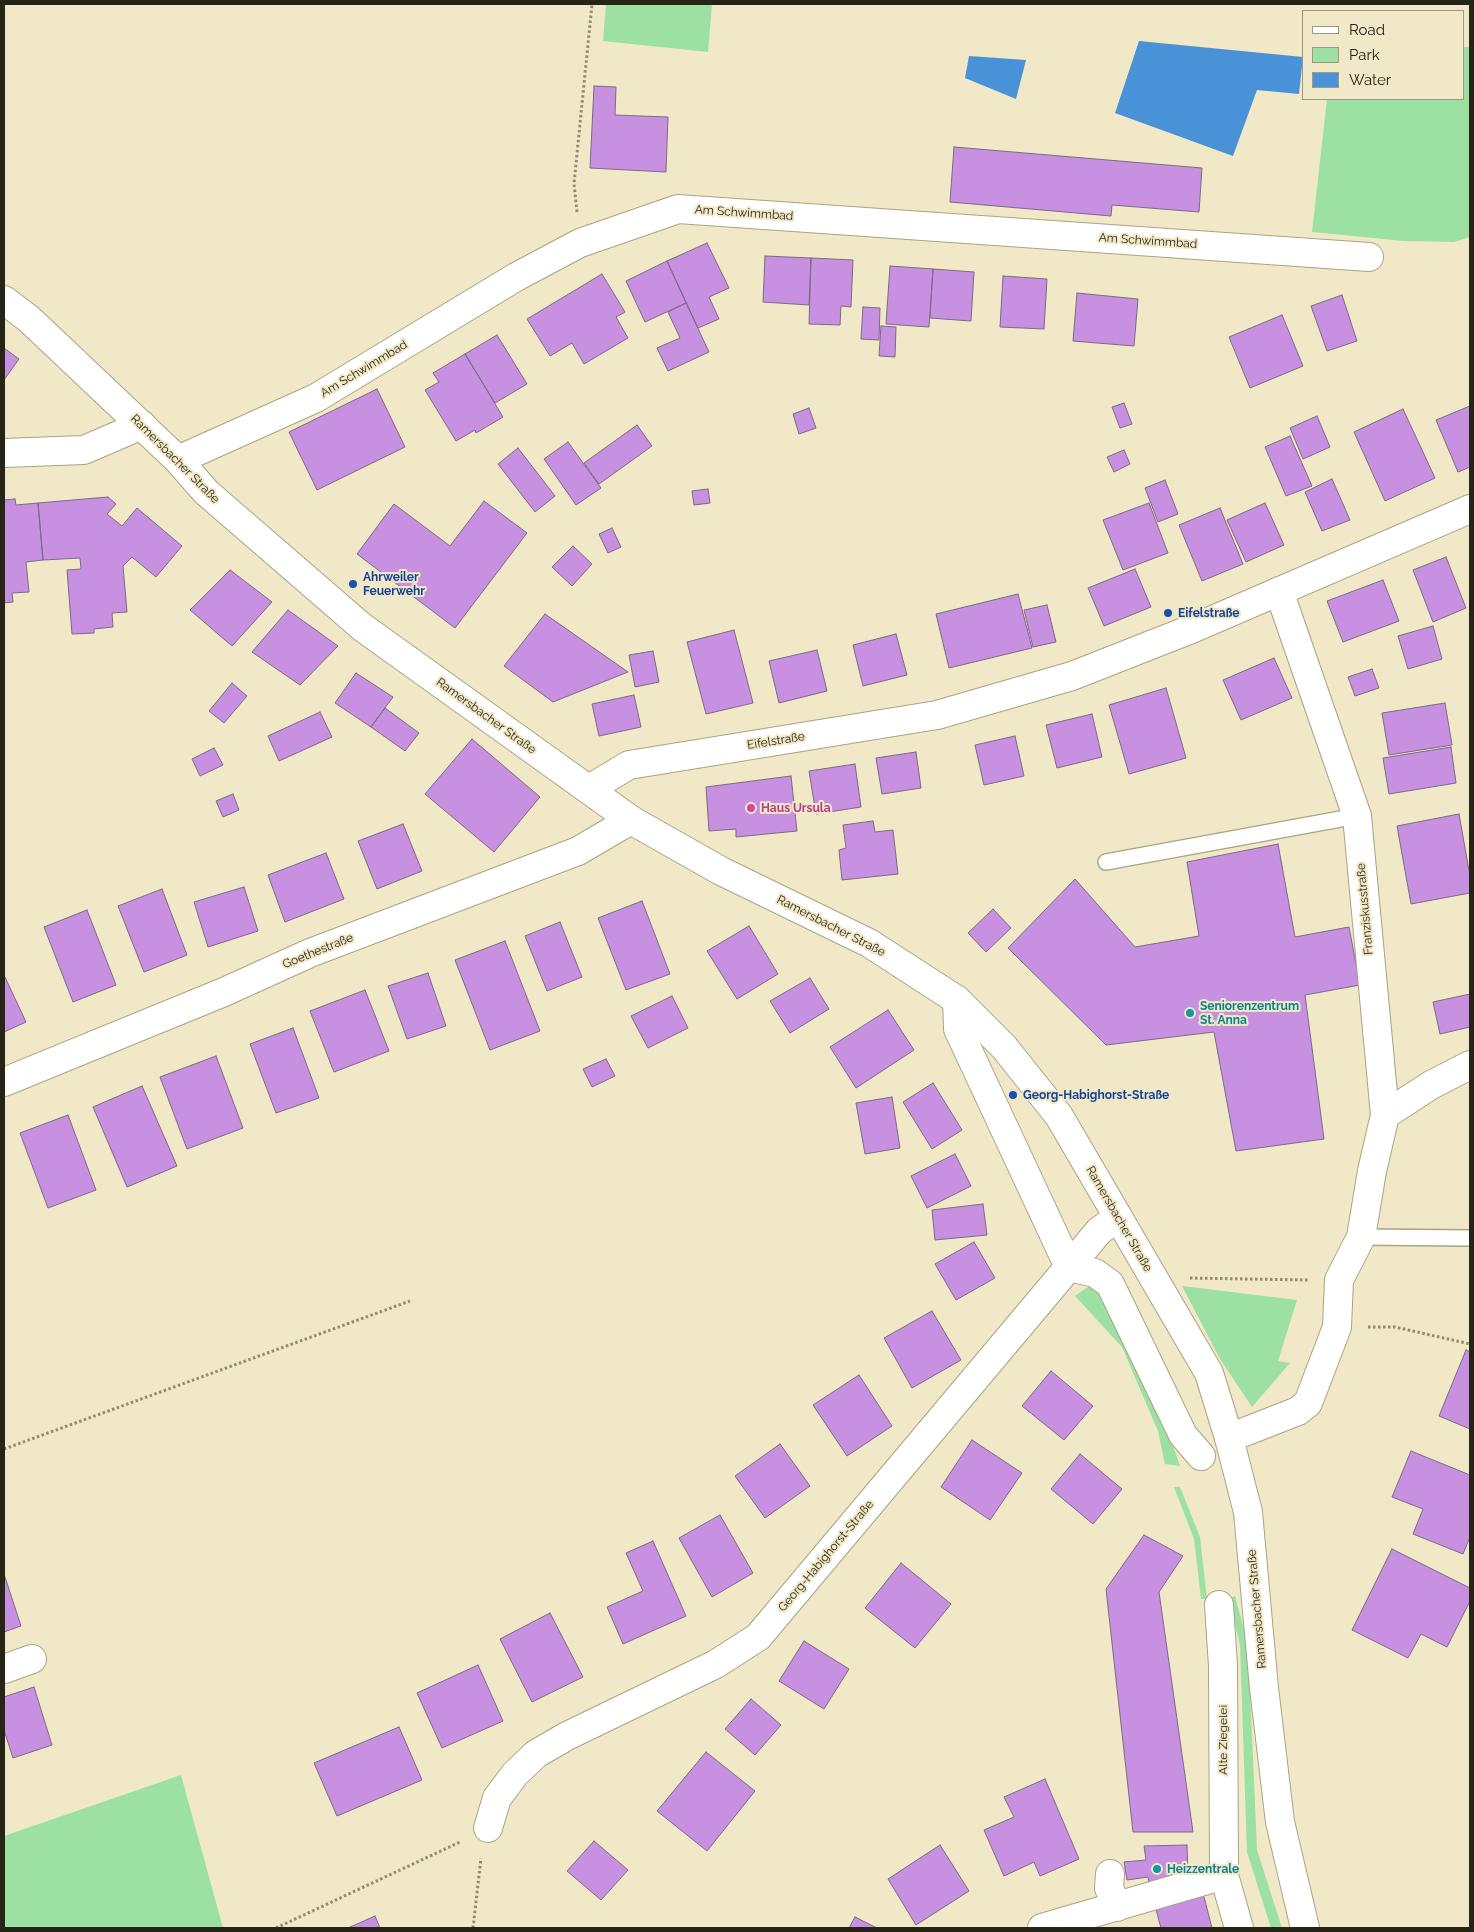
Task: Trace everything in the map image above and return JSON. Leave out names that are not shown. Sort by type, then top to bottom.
[{"type":"street","name":"Am Schwimmbad","points":[[178,460],[316,398],[516,277],[580,243],[678,208],[1369,256]]},
{"type":"street","name":"Ramersbacher Straße","points":[[4,300],[29,319],[142,425],[178,460],[206,492],[362,627],[631,820],[721,871],[869,943],[957,1000],[1004,1047],[1059,1116],[1210,1372],[1230,1438],[1248,1512],[1264,1688],[1280,1822],[1305,1928]]},
{"type":"street","points":[[4,453],[84,450],[142,425]]},
{"type":"street","name":"Eifelstraße","points":[[589,789],[629,765],[937,715],[1072,676],[1279,591],[1470,509]]},
{"type":"street","name":"Franziskusstraße","points":[[1230,1438],[1298,1411],[1308,1403],[1337,1327],[1339,1280],[1361,1237],[1372,1171],[1385,1116],[1358,816],[1279,591]]},
{"type":"street","name":"Goethestraße","points":[[4,1082],[224,992],[310,953],[578,851],[631,820]]},
{"type":"street","points":[[957,1000],[958,1029],[1069,1267],[1095,1273],[1110,1284],[1183,1435],[1201,1456]]},
{"type":"street","points":[[1385,1116],[1431,1085],[1470,1065]]},
{"type":"street","name":"Georg-Habighorst-Straße","points":[[488,1828],[497,1798],[515,1774],[536,1754],[567,1736],[716,1664],[758,1637],[1099,1231],[1118,1217]]},
{"type":"street","name":"Alte Ziegelei","points":[[1219,1605],[1223,1666],[1224,1875],[1239,1928]]},
{"type":"street","points":[[4,1669],[32,1659]]},
{"type":"street","points":[[1110,1874],[1109,1888],[1117,1907]]},
{"type":"street","points":[[1042,1928],[1224,1875]]},
{"type":"lane","points":[[1106,862],[1358,816]]},
{"type":"lane","points":[[1361,1237],[1470,1238]]},
{"type":"path","points":[[580,243],[574,184],[592,4]]},
{"type":"path","points":[[1159,1286],[1175,1278],[1339,1280]]},
{"type":"path","points":[[4,1450],[410,1301]]},
{"type":"path","points":[[1337,1327],[1396,1327],[1470,1344]]},
{"type":"path","points":[[276,1928],[488,1828]]},
{"type":"path","points":[[473,1928],[480,1866],[488,1828]]},
{"type":"green space","points":[[606,4],[712,4],[708,52],[603,41]]},
{"type":"green space","points":[[1464,47],[1470,47],[1470,237],[1454,242],[1404,241],[1312,232],[1327,100],[1464,100]]},
{"type":"green space","points":[[1099,1279],[1154,1389],[1180,1466],[1165,1464],[1158,1431],[1122,1347],[1075,1296]]},
{"type":"green space","points":[[1182,1286],[1297,1300],[1278,1361],[1290,1363],[1252,1407],[1220,1359]]},
{"type":"green space","points":[[1174,1487],[1180,1487],[1200,1537],[1207,1599],[1201,1599],[1194,1539]]},
{"type":"green space","points":[[1235,1596],[1248,1644],[1257,1850],[1282,1928],[1271,1928],[1247,1852],[1240,1645],[1229,1598]]},
{"type":"green space","points":[[181,1775],[223,1928],[4,1928],[4,1836]]},
{"type":"water","points":[[1139,41],[1302,57],[1299,94],[1257,90],[1233,156],[1115,113]]},
{"type":"water","points":[[969,56],[1026,60],[1016,99],[965,78]]},
{"type":"building","points":[[594,86],[616,87],[615,115],[668,117],[666,172],[590,168]]},
{"type":"building","points":[[954,147],[1202,168],[1199,212],[1112,205],[1111,216],[950,202]]},
{"type":"building","points":[[707,243],[729,288],[709,297],[719,319],[698,328],[667,261]]},
{"type":"building","points":[[765,256],[811,258],[809,305],[763,302]]},
{"type":"building","points":[[811,258],[853,260],[851,307],[841,306],[840,325],[809,324]]},
{"type":"building","points":[[667,261],[686,303],[645,322],[626,281]]},
{"type":"building","points":[[890,266],[933,269],[929,327],[886,324]]},
{"type":"building","points":[[933,269],[974,272],[971,321],[930,318]]},
{"type":"building","points":[[602,274],[625,312],[616,317],[628,338],[584,364],[572,343],[550,356],[527,319]]},
{"type":"building","points":[[1003,276],[1047,279],[1044,329],[1000,327]]},
{"type":"building","points":[[1077,293],[1138,299],[1134,346],[1073,341]]},
{"type":"building","points":[[1342,295],[1357,341],[1327,351],[1311,306]]},
{"type":"building","points":[[686,303],[709,352],[668,371],[657,348],[680,338],[668,312]]},
{"type":"building","points":[[863,307],[880,308],[879,340],[861,339]]},
{"type":"building","points":[[1282,315],[1303,366],[1250,388],[1229,337]]},
{"type":"building","points":[[881,326],[896,327],[895,357],[879,356]]},
{"type":"building","points":[[497,335],[527,384],[495,403],[465,354]]},
{"type":"building","points":[[4,348],[19,359],[4,380]]},
{"type":"building","points":[[465,354],[503,417],[476,433],[475,430],[456,441],[425,390],[439,382],[433,373]]},
{"type":"building","points":[[377,389],[405,447],[317,490],[289,432]]},
{"type":"building","points":[[1124,403],[1132,424],[1120,428],[1112,407]]},
{"type":"building","points":[[1470,406],[1470,467],[1458,472],[1436,420]]},
{"type":"building","points":[[809,408],[816,428],[799,434],[793,414]]},
{"type":"building","points":[[1403,409],[1435,478],[1385,501],[1354,432]]},
{"type":"building","points":[[1317,416],[1330,447],[1303,459],[1290,428]]},
{"type":"building","points":[[637,425],[652,446],[599,484],[584,463]]},
{"type":"building","points":[[1290,436],[1312,486],[1286,496],[1265,447]]},
{"type":"building","points":[[568,442],[601,488],[576,505],[544,459]]},
{"type":"building","points":[[518,448],[555,496],[535,512],[498,464]]},
{"type":"building","points":[[1124,450],[1130,464],[1114,472],[1107,457]]},
{"type":"building","points":[[1332,479],[1350,520],[1322,531],[1305,492]]},
{"type":"building","points":[[1165,480],[1178,514],[1158,522],[1145,488]]},
{"type":"building","points":[[708,489],[710,503],[694,505],[692,491]]},
{"type":"building","points":[[108,497],[116,504],[107,514],[122,526],[137,508],[182,546],[156,577],[132,557],[123,566],[127,612],[112,613],[113,627],[94,629],[94,633],[72,634],[67,570],[81,569],[80,558],[43,560],[38,503]]},
{"type":"building","points":[[15,499],[16,505],[38,503],[43,560],[26,562],[29,592],[12,593],[13,602],[4,603],[4,500]]},
{"type":"building","points":[[484,501],[527,533],[455,628],[357,554],[394,504],[450,546]]},
{"type":"building","points":[[1149,503],[1168,553],[1123,570],[1103,520]]},
{"type":"building","points":[[1265,503],[1284,545],[1246,562],[1227,520]]},
{"type":"building","points":[[1220,508],[1243,564],[1202,581],[1179,525]]},
{"type":"building","points":[[612,528],[621,547],[608,553],[599,534]]},
{"type":"building","points":[[573,546],[592,564],[572,586],[552,567]]},
{"type":"building","points":[[1446,557],[1466,608],[1433,622],[1413,570]]},
{"type":"building","points":[[1135,569],[1151,607],[1104,626],[1088,588]]},
{"type":"building","points":[[230,570],[272,602],[232,646],[190,610]]},
{"type":"building","points":[[1383,580],[1399,621],[1343,642],[1327,601]]},
{"type":"building","points":[[1018,594],[1032,648],[949,668],[936,614]]},
{"type":"building","points":[[1047,605],[1056,642],[1033,647],[1024,610]]},
{"type":"building","points":[[288,610],[338,646],[300,685],[252,652]]},
{"type":"building","points":[[545,614],[628,672],[553,702],[504,666]]},
{"type":"building","points":[[1433,626],[1442,659],[1408,669],[1398,636]]},
{"type":"building","points":[[734,630],[753,703],[706,714],[687,642]]},
{"type":"building","points":[[896,634],[907,675],[863,686],[853,645]]},
{"type":"building","points":[[817,650],[827,691],[779,703],[769,661]]},
{"type":"building","points":[[653,651],[659,682],[635,687],[629,655]]},
{"type":"building","points":[[1274,658],[1292,698],[1241,720],[1223,680]]},
{"type":"building","points":[[1372,669],[1379,688],[1355,696],[1348,677]]},
{"type":"building","points":[[356,673],[393,697],[371,727],[335,703]]},
{"type":"building","points":[[232,683],[247,696],[224,723],[209,711]]},
{"type":"building","points":[[1166,688],[1186,758],[1129,774],[1109,705]]},
{"type":"building","points":[[634,695],[641,727],[599,736],[592,704]]},
{"type":"building","points":[[1445,703],[1452,745],[1389,755],[1382,713]]},
{"type":"building","points":[[385,708],[419,733],[405,751],[371,727]]},
{"type":"building","points":[[320,712],[332,737],[279,761],[268,736]]},
{"type":"building","points":[[1092,714],[1102,757],[1057,768],[1046,725]]},
{"type":"building","points":[[1015,736],[1024,776],[984,785],[975,745]]},
{"type":"building","points":[[472,739],[540,797],[494,852],[425,794]]},
{"type":"building","points":[[1451,747],[1456,783],[1389,794],[1383,758]]},
{"type":"building","points":[[214,748],[223,765],[200,776],[192,759]]},
{"type":"building","points":[[916,752],[921,788],[882,794],[876,758]]},
{"type":"building","points":[[855,764],[861,807],[816,814],[809,771]]},
{"type":"building","name":"Haus Ursula","points":[[791,776],[797,831],[736,837],[736,829],[709,831],[706,787]]},
{"type":"building","points":[[233,794],[239,810],[223,817],[216,801]]},
{"type":"building","points":[[1459,814],[1470,876],[1470,893],[1411,904],[1397,826]]},
{"type":"building","points":[[873,821],[875,832],[893,830],[898,874],[842,880],[839,850],[846,848],[843,825]]},
{"type":"building","points":[[403,824],[422,871],[377,889],[358,841]]},
{"type":"building","name":"Seniorenzentrum St. Anna","points":[[1278,844],[1295,937],[1349,927],[1360,985],[1305,995],[1324,1139],[1236,1151],[1214,1032],[1106,1045],[1008,948],[1075,879],[1135,947],[1199,936],[1187,862]]},
{"type":"building","points":[[326,853],[344,899],[285,922],[268,875]]},
{"type":"building","points":[[244,887],[258,931],[208,947],[194,902]]},
{"type":"building","points":[[162,889],[187,955],[144,972],[118,906]]},
{"type":"building","points":[[642,901],[670,974],[626,990],[598,918]]},
{"type":"building","points":[[993,909],[1011,928],[986,952],[968,933]]},
{"type":"building","points":[[87,910],[116,985],[73,1002],[44,927]]},
{"type":"building","points":[[560,922],[582,977],[547,991],[525,936]]},
{"type":"building","points":[[749,926],[778,974],[737,999],[707,951]]},
{"type":"building","points":[[505,941],[540,1031],[490,1050],[455,960]]},
{"type":"building","points":[[428,973],[446,1026],[407,1039],[388,986]]},
{"type":"building","points":[[4,975],[26,1022],[4,1032]]},
{"type":"building","points":[[810,978],[829,1009],[790,1033],[770,1001]]},
{"type":"building","points":[[365,990],[389,1051],[334,1072],[310,1011]]},
{"type":"building","points":[[1470,994],[1470,1027],[1440,1034],[1433,1002]]},
{"type":"building","points":[[672,996],[688,1028],[648,1048],[631,1016]]},
{"type":"building","points":[[888,1010],[914,1050],[856,1088],[830,1047]]},
{"type":"building","points":[[293,1028],[319,1098],[276,1113],[250,1044]]},
{"type":"building","points":[[216,1056],[243,1128],[187,1149],[160,1077]]},
{"type":"building","points":[[606,1059],[615,1076],[592,1087],[583,1069]]},
{"type":"building","points":[[933,1083],[962,1130],[932,1149],[903,1102]]},
{"type":"building","points":[[142,1086],[177,1166],[127,1187],[93,1107]]},
{"type":"building","points":[[892,1097],[900,1148],[865,1154],[856,1103]]},
{"type":"building","points":[[68,1115],[96,1190],[48,1208],[20,1133]]},
{"type":"building","points":[[955,1154],[971,1186],[927,1208],[911,1176]]},
{"type":"building","points":[[983,1204],[987,1235],[935,1240],[932,1210]]},
{"type":"building","points":[[974,1242],[995,1278],[956,1300],[935,1264]]},
{"type":"building","points":[[932,1311],[961,1360],[912,1388],[884,1338]]},
{"type":"building","points":[[1466,1350],[1470,1352],[1470,1429],[1439,1416]]},
{"type":"building","points":[[1051,1371],[1093,1406],[1064,1440],[1022,1406]]},
{"type":"building","points":[[859,1375],[892,1426],[847,1456],[813,1405]]},
{"type":"building","points":[[972,1440],[1022,1473],[990,1520],[941,1487]]},
{"type":"building","points":[[780,1444],[810,1486],[765,1518],[735,1476]]},
{"type":"building","points":[[1411,1451],[1470,1475],[1470,1537],[1463,1554],[1413,1534],[1423,1509],[1392,1497]]},
{"type":"building","points":[[1080,1454],[1122,1489],[1093,1524],[1051,1489]]},
{"type":"building","points":[[720,1515],[753,1573],[712,1597],[679,1538]]},
{"type":"building","points":[[1144,1535],[1183,1556],[1159,1592],[1193,1832],[1133,1832],[1106,1589]]},
{"type":"building","points":[[653,1541],[686,1616],[623,1644],[607,1607],[643,1591],[626,1553]]},
{"type":"building","points":[[1392,1549],[1470,1588],[1470,1601],[1447,1647],[1421,1634],[1408,1658],[1352,1630]]},
{"type":"building","points":[[901,1563],[951,1604],[915,1648],[865,1608]]},
{"type":"building","points":[[4,1574],[21,1626],[4,1632]]},
{"type":"building","points":[[550,1613],[583,1677],[532,1702],[500,1639]]},
{"type":"building","points":[[804,1641],[849,1669],[824,1709],[779,1681]]},
{"type":"building","points":[[478,1665],[503,1721],[442,1748],[417,1693]]},
{"type":"building","points":[[34,1687],[52,1745],[13,1758],[4,1730],[4,1697]]},
{"type":"building","points":[[751,1699],[781,1725],[755,1755],[725,1729]]},
{"type":"building","points":[[399,1727],[422,1780],[337,1816],[314,1763]]},
{"type":"building","points":[[706,1752],[755,1791],[707,1851],[657,1811]]},
{"type":"building","points":[[1045,1779],[1079,1859],[1040,1876],[1034,1862],[1004,1876],[984,1830],[1014,1817],[1004,1797]]},
{"type":"building","points":[[594,1841],[628,1870],[601,1900],[567,1871]]},
{"type":"building","points":[[940,1845],[969,1891],[916,1925],[888,1879]]},
{"type":"building","name":"Heizzentrale","points":[[1187,1845],[1188,1878],[1149,1886],[1148,1877],[1127,1880],[1124,1862],[1146,1860],[1144,1846]]},
{"type":"building","points":[[1202,1889],[1212,1928],[1161,1928],[1154,1902]]},
{"type":"building","points":[[375,1916],[380,1928],[348,1928]]},
{"type":"building","points":[[855,1917],[877,1928],[849,1928]]},
{"type":"place","name":"Ahrweiler Feuerwehr","points":[[353,584]]},
{"type":"place","name":"Eifelstraße","points":[[1168,613]]},
{"type":"place","name":"Haus Ursula","points":[[751,808]]},
{"type":"place","name":"Seniorenzentrum St. Anna","points":[[1190,1013]]},
{"type":"place","name":"Georg-Habighorst-Straße","points":[[1013,1095]]},
{"type":"place","name":"Heizzentrale","points":[[1157,1869]]}]
